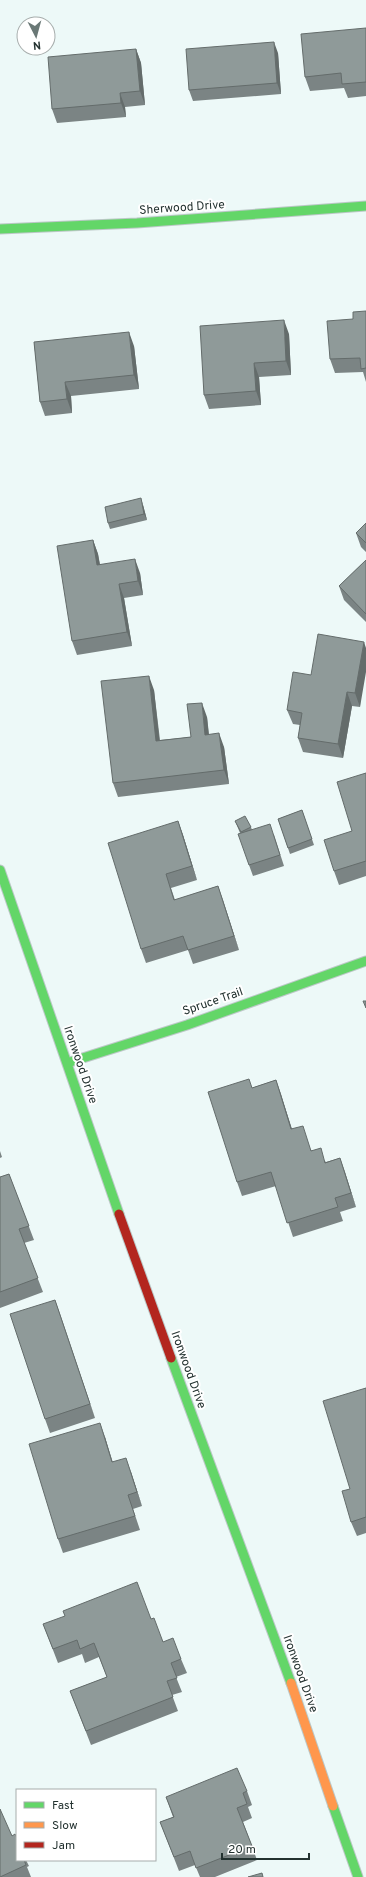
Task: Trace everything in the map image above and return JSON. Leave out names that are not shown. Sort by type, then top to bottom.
[{"type":"street","name":"Sherwood Drive","points":[[0,229],[137,223],[366,206]]},
{"type":"street","name":"Ironwood Drive","points":[[0,870],[116,1207],[294,1692],[358,1877]]},
{"type":"street","name":"Spruce Trail","points":[[67,1063],[187,1025],[366,961]]},
{"type":"building","points":[[366,28],[366,82],[342,84],[341,73],[305,77],[301,34]]},
{"type":"building","points":[[274,42],[277,83],[189,90],[186,49]]},
{"type":"building","points":[[136,49],[140,91],[120,93],[121,103],[52,109],[48,57]]},
{"type":"building","points":[[366,311],[366,368],[361,369],[360,358],[330,359],[327,321],[353,319],[353,312]]},
{"type":"building","points":[[284,320],[286,361],[254,363],[256,391],[204,395],[200,326]]},
{"type":"building","points":[[129,332],[134,375],[65,382],[67,399],[40,402],[34,342]]},
{"type":"building","points":[[141,498],[144,514],[108,523],[105,507]]},
{"type":"building","points":[[366,523],[366,543],[356,533]]},
{"type":"building","points":[[93,540],[97,565],[135,559],[138,581],[119,584],[127,632],[72,641],[57,546]]},
{"type":"building","points":[[366,560],[366,614],[339,586]]},
{"type":"building","points":[[318,634],[364,642],[355,693],[347,692],[338,744],[298,738],[302,713],[287,710],[293,672],[311,675]]},
{"type":"building","points":[[149,676],[156,741],[191,737],[187,704],[202,703],[205,735],[219,733],[224,770],[113,783],[101,681]]},
{"type":"building","points":[[366,773],[366,861],[334,871],[324,840],[352,831],[337,782]]},
{"type":"building","points":[[302,810],[312,839],[288,848],[278,819]]},
{"type":"building","points":[[245,816],[251,827],[241,832],[235,821]]},
{"type":"building","points":[[178,821],[192,866],[166,874],[174,900],[218,886],[234,936],[188,950],[183,936],[141,949],[108,843]]},
{"type":"building","points":[[270,824],[280,855],[249,865],[238,834]]},
{"type":"building","points":[[363,1001],[366,1001],[366,1008]]},
{"type":"building","points":[[249,1079],[252,1088],[276,1080],[291,1129],[303,1126],[311,1151],[321,1148],[325,1163],[340,1158],[351,1193],[335,1198],[338,1207],[287,1223],[271,1172],[237,1182],[208,1092]]},
{"type":"building","points":[[9,1174],[29,1226],[19,1229],[38,1278],[0,1292],[0,1177]]},
{"type":"building","points":[[55,1300],[90,1404],[45,1419],[10,1314]]},
{"type":"building","points":[[366,1388],[366,1517],[351,1522],[342,1491],[350,1489],[323,1401]]},
{"type":"building","points":[[100,1423],[112,1462],[126,1458],[137,1492],[128,1495],[135,1516],[58,1539],[29,1444]]},
{"type":"building","points":[[137,1582],[151,1619],[154,1618],[163,1642],[173,1638],[181,1659],[171,1663],[177,1678],[167,1681],[173,1697],[86,1731],[70,1691],[107,1677],[94,1643],[80,1649],[77,1640],[53,1649],[43,1624],[65,1616],[63,1611]]},
{"type":"building","points":[[237,1768],[247,1791],[243,1793],[247,1804],[237,1808],[252,1846],[196,1868],[190,1851],[174,1857],[160,1822],[174,1817],[166,1797]]},
{"type":"building","points":[[0,1809],[12,1836],[15,1834],[16,1836],[16,1861],[24,1861],[26,1865],[0,1877]]},
{"type":"building","points":[[262,1873],[263,1877],[248,1877]]},
{"type":"traffic: fast","points":[[0,229],[137,223],[366,206]]},
{"type":"traffic: fast","points":[[0,870],[119,1214]]},
{"type":"traffic: fast","points":[[67,1063],[187,1025],[366,961]]},
{"type":"traffic: fast","points":[[171,1358],[291,1683]]},
{"type":"traffic: fast","points":[[333,1806],[358,1877]]},
{"type":"traffic: slow","points":[[291,1683],[333,1806]]},
{"type":"traffic: jam","points":[[119,1214],[171,1358]]}]
